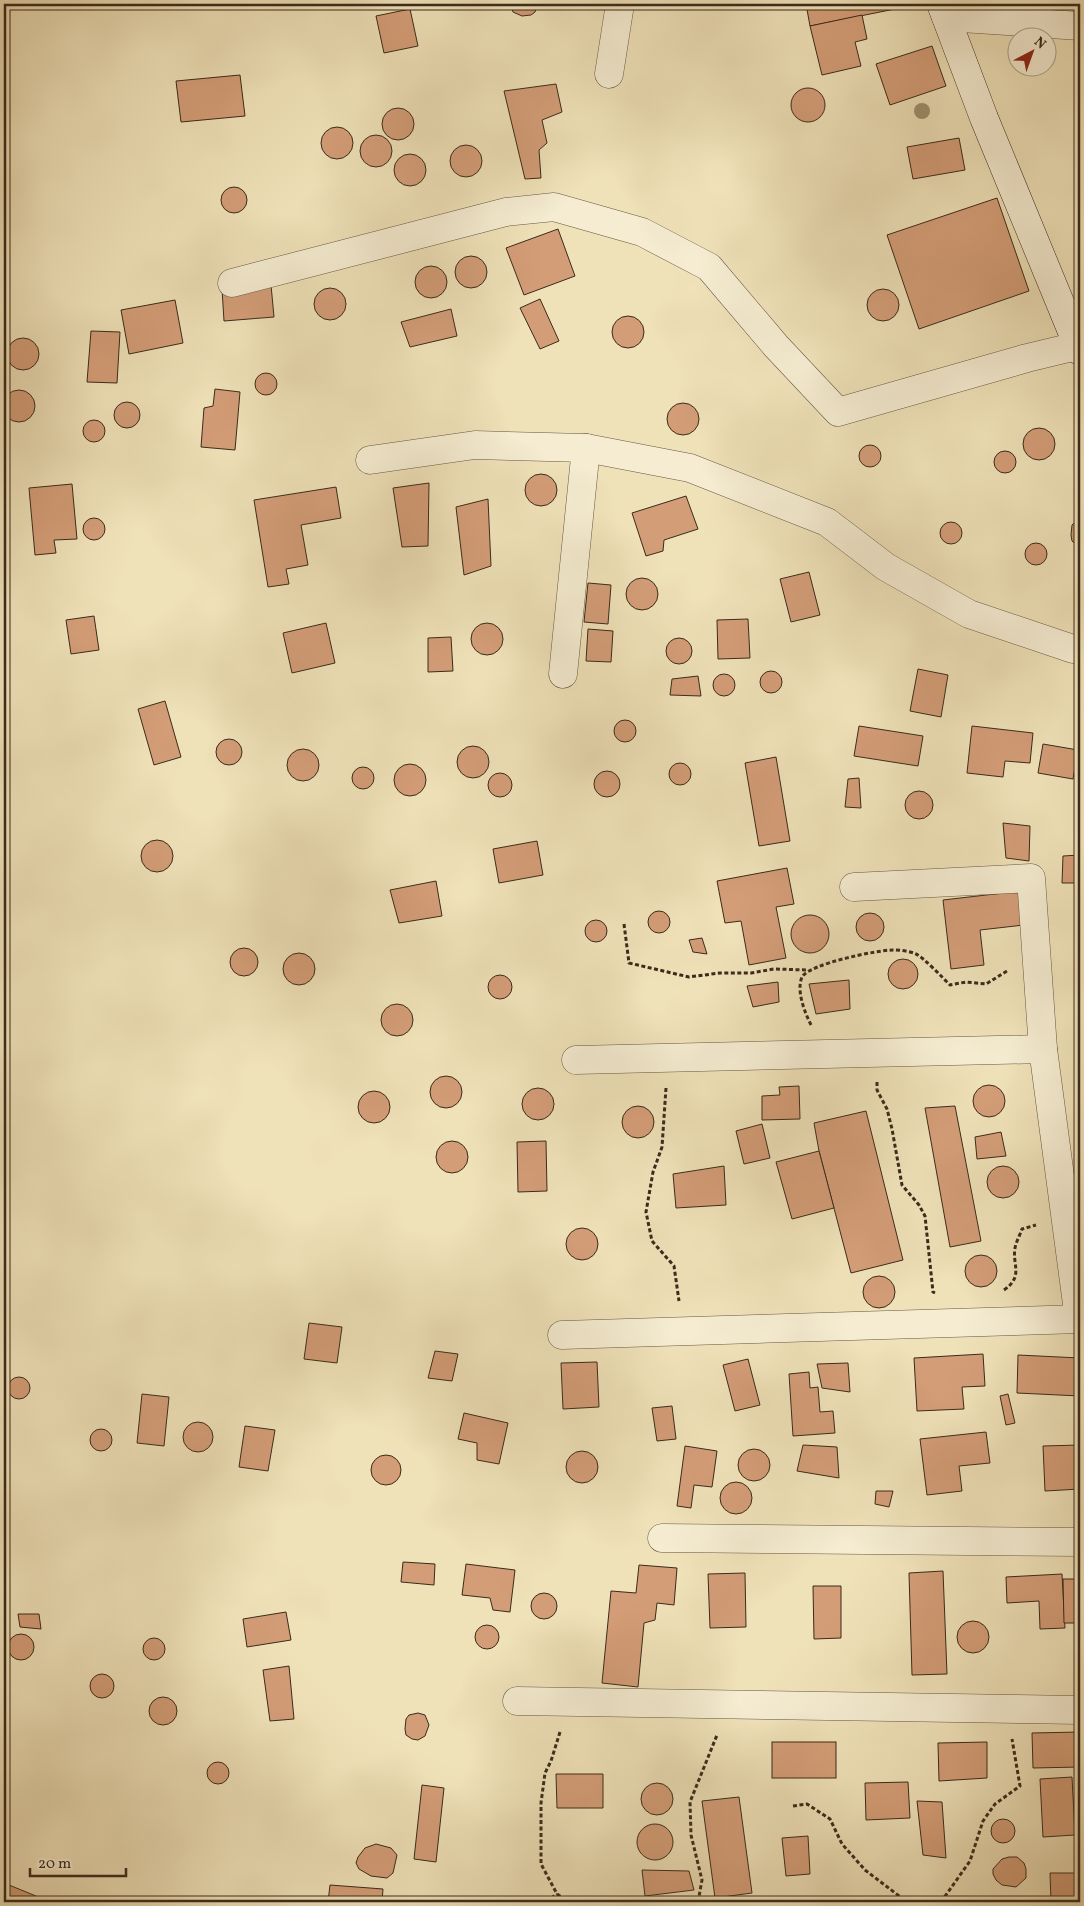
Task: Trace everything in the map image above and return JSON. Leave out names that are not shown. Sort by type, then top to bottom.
[{"type":"street","points":[[609,74],[620,4]]},
{"type":"street","points":[[232,283],[506,212],[554,206],[642,232],[709,267],[776,346],[838,412],[1027,358],[1079,349],[984,118],[944,11],[1080,26]]},
{"type":"street","points":[[370,460],[475,445],[586,448],[690,468],[826,522],[886,567],[969,614],[1074,649],[1080,648]]},
{"type":"street","points":[[562,674],[586,448]]},
{"type":"street","points":[[562,1335],[1080,1319],[1043,1049],[1031,878],[854,887]]},
{"type":"street","points":[[576,1060],[1043,1049]]},
{"type":"street","points":[[662,1538],[1080,1542]]},
{"type":"street","points":[[517,1701],[1080,1710]]},
{"type":"path","points":[[624,924],[629,963],[689,977],[720,973],[808,970],[868,953],[894,950],[917,954],[950,985],[966,982],[986,984],[1006,970],[1038,972]]},
{"type":"path","points":[[808,970],[802,978],[800,998],[823,1054]]},
{"type":"path","points":[[872,1053],[877,1090],[887,1109],[900,1166],[902,1185],[919,1205],[925,1216],[933,1292],[942,1294]]},
{"type":"path","points":[[667,1058],[662,1147],[654,1172],[646,1212],[652,1241],[674,1266],[683,1331]]},
{"type":"path","points":[[997,1294],[1012,1284],[1017,1268],[1014,1250],[1022,1229],[1066,1217]]},
{"type":"path","points":[[568,1702],[551,1761],[545,1773],[541,1802],[541,1864],[557,1894],[570,1902]]},
{"type":"path","points":[[698,1902],[702,1880],[691,1835],[690,1802],[715,1741],[724,1705]]},
{"type":"path","points":[[940,1902],[970,1861],[984,1821],[995,1804],[1020,1786],[1011,1737]]},
{"type":"path","points":[[793,1806],[807,1804],[830,1819],[842,1844],[865,1870],[907,1902]]},
{"type":"path","points":[[546,1902],[557,1894]]},
{"type":"building","points":[[510,4],[538,4],[535,12],[531,15],[522,16],[513,12]]},
{"type":"building","points":[[806,4],[914,4],[915,5],[810,26]]},
{"type":"building","points":[[410,9],[418,46],[384,53],[376,16]]},
{"type":"building","points":[[862,15],[867,39],[855,42],[861,66],[822,75],[810,26]]},
{"type":"building","points":[[932,46],[946,86],[890,105],[876,64]]},
{"type":"building","points":[[240,75],[245,116],[181,122],[176,81]]},
{"type":"building","points":[[556,84],[562,112],[542,120],[547,143],[539,150],[541,178],[525,179],[504,91]]},
{"type":"building","points":[[808,88],[820,93],[825,105],[820,117],[808,122],[796,117],[791,105],[796,93]]},
{"type":"building","points":[[398,108],[404,109],[409,113],[413,118],[413,130],[409,135],[404,139],[398,140],[392,139],[387,135],[383,130],[382,124],[383,118],[387,113],[392,109]]},
{"type":"building","points":[[337,127],[343,128],[348,132],[352,137],[352,149],[348,154],[343,158],[337,159],[331,158],[326,154],[322,149],[321,143],[322,137],[326,132],[331,128]]},
{"type":"building","points":[[376,135],[382,136],[387,140],[391,145],[391,157],[387,162],[382,166],[376,167],[370,166],[365,162],[361,157],[360,151],[361,145],[365,140],[370,136]]},
{"type":"building","points":[[959,138],[965,170],[913,179],[907,147]]},
{"type":"building","points":[[466,145],[472,146],[477,150],[481,155],[481,167],[477,172],[472,176],[466,177],[460,176],[455,172],[451,167],[450,161],[451,155],[455,150],[460,146]]},
{"type":"building","points":[[410,154],[416,155],[421,159],[425,164],[425,176],[421,181],[416,185],[410,186],[404,185],[399,181],[395,176],[394,170],[395,164],[399,159],[404,155]]},
{"type":"building","points":[[234,187],[243,191],[247,200],[243,209],[234,213],[225,209],[221,200],[225,191]]},
{"type":"building","points":[[997,198],[1029,291],[919,329],[887,235]]},
{"type":"building","points":[[4,217],[7,226],[4,236]]},
{"type":"building","points":[[558,229],[575,276],[524,295],[506,248]]},
{"type":"building","points":[[471,256],[477,257],[482,261],[486,266],[486,278],[482,283],[477,287],[471,288],[465,287],[460,283],[456,278],[455,272],[456,266],[460,261],[465,257]]},
{"type":"building","points":[[431,266],[437,267],[442,271],[446,276],[446,288],[442,293],[437,297],[431,298],[425,297],[420,293],[416,288],[415,282],[416,276],[420,271],[425,267]]},
{"type":"building","points":[[271,285],[274,317],[224,321],[222,289]]},
{"type":"building","points":[[330,288],[342,292],[346,304],[342,316],[330,320],[318,316],[314,304],[318,292]]},
{"type":"building","points":[[883,289],[889,290],[894,294],[898,299],[898,311],[894,316],[889,320],[883,321],[877,320],[872,316],[868,311],[867,305],[868,299],[872,294],[877,290]]},
{"type":"building","points":[[540,299],[559,341],[540,349],[520,308]]},
{"type":"building","points":[[175,300],[183,343],[129,354],[121,310]]},
{"type":"building","points":[[451,309],[457,336],[410,347],[401,322]]},
{"type":"building","points":[[628,316],[634,317],[639,321],[643,326],[643,338],[639,343],[634,347],[628,348],[622,347],[617,343],[613,338],[612,332],[613,326],[617,321],[622,317]]},
{"type":"building","points":[[91,331],[120,332],[117,383],[87,382]]},
{"type":"building","points":[[23,338],[29,339],[34,343],[38,348],[38,360],[34,365],[29,369],[23,370],[17,369],[12,365],[8,360],[7,354],[8,348],[12,343],[17,339]]},
{"type":"building","points":[[266,373],[274,376],[277,384],[274,392],[266,395],[258,392],[255,384],[258,376]]},
{"type":"building","points":[[215,389],[240,392],[235,450],[201,447],[204,408],[213,406]]},
{"type":"building","points":[[19,390],[25,391],[30,395],[34,400],[34,412],[30,417],[25,421],[19,422],[13,421],[8,417],[4,412],[3,406],[4,400],[8,395],[13,391]]},
{"type":"building","points":[[127,402],[136,406],[140,415],[136,424],[127,428],[118,424],[114,415],[118,406]]},
{"type":"building","points":[[683,403],[689,404],[694,408],[698,413],[698,425],[694,430],[689,434],[683,435],[677,434],[672,430],[668,425],[667,419],[668,413],[672,408],[677,404]]},
{"type":"building","points":[[94,420],[102,423],[105,431],[102,439],[94,442],[86,439],[83,431],[86,423]]},
{"type":"building","points":[[1039,428],[1045,429],[1050,433],[1054,438],[1054,450],[1050,455],[1045,459],[1039,460],[1033,459],[1028,455],[1024,450],[1023,444],[1024,438],[1028,433],[1033,429]]},
{"type":"building","points":[[870,445],[878,448],[881,456],[878,464],[870,467],[862,464],[859,456],[862,448]]},
{"type":"building","points":[[1005,451],[1013,454],[1016,462],[1013,470],[1005,473],[997,470],[994,462],[997,454]]},
{"type":"building","points":[[541,474],[547,475],[552,479],[556,484],[556,496],[552,501],[547,505],[541,506],[535,505],[530,501],[526,496],[525,490],[526,484],[530,479],[535,475]]},
{"type":"building","points":[[429,483],[428,546],[402,547],[393,488]]},
{"type":"building","points":[[72,484],[77,539],[54,540],[56,553],[35,555],[29,488]]},
{"type":"building","points":[[336,487],[341,518],[301,525],[308,565],[286,569],[289,584],[268,587],[254,500]]},
{"type":"building","points":[[686,496],[698,529],[664,540],[663,551],[646,556],[632,513]]},
{"type":"building","points":[[488,499],[491,566],[464,575],[456,507]]},
{"type":"building","points":[[94,518],[102,521],[105,529],[102,537],[94,540],[86,537],[83,529],[86,521]]},
{"type":"building","points":[[1080,518],[1080,548],[1072,541],[1071,535],[1072,525]]},
{"type":"building","points":[[951,522],[959,525],[962,533],[959,541],[951,544],[943,541],[940,533],[943,525]]},
{"type":"building","points":[[1036,543],[1044,546],[1047,554],[1044,562],[1036,565],[1028,562],[1025,554],[1028,546]]},
{"type":"building","points":[[809,572],[820,615],[791,622],[780,579]]},
{"type":"building","points":[[642,578],[648,579],[653,583],[657,588],[657,600],[653,605],[648,609],[642,610],[636,609],[631,605],[627,600],[626,594],[627,588],[631,583],[636,579]]},
{"type":"building","points":[[588,583],[611,585],[608,624],[584,622]]},
{"type":"building","points":[[94,616],[99,650],[71,654],[66,620]]},
{"type":"building","points":[[748,619],[750,658],[718,659],[717,620]]},
{"type":"building","points":[[326,623],[335,663],[292,673],[283,633]]},
{"type":"building","points":[[487,623],[493,624],[498,628],[502,633],[502,645],[498,650],[493,654],[487,655],[481,654],[476,650],[472,645],[471,639],[472,633],[476,628],[481,624]]},
{"type":"building","points":[[588,629],[613,631],[611,662],[586,661]]},
{"type":"building","points":[[451,637],[453,671],[428,672],[428,638]]},
{"type":"building","points":[[679,638],[688,642],[692,651],[688,660],[679,664],[670,660],[666,651],[670,642]]},
{"type":"building","points":[[918,669],[948,675],[941,717],[910,711]]},
{"type":"building","points":[[771,671],[779,674],[782,682],[779,690],[771,693],[763,690],[760,682],[763,674]]},
{"type":"building","points":[[724,674],[732,677],[735,685],[732,693],[724,696],[716,693],[713,685],[716,677]]},
{"type":"building","points":[[698,676],[701,696],[670,695],[672,679]]},
{"type":"building","points":[[165,701],[181,757],[154,765],[138,709]]},
{"type":"building","points":[[625,720],[633,723],[636,731],[633,739],[625,742],[617,739],[614,731],[617,723]]},
{"type":"building","points":[[859,726],[923,736],[918,766],[854,756]]},
{"type":"building","points":[[972,726],[1033,733],[1030,763],[1005,761],[1003,777],[967,773]]},
{"type":"building","points":[[229,739],[238,743],[242,752],[238,761],[229,765],[220,761],[216,752],[220,743]]},
{"type":"building","points":[[1043,744],[1078,750],[1073,779],[1038,773]]},
{"type":"building","points":[[473,746],[479,747],[484,751],[488,756],[488,768],[484,773],[479,777],[473,778],[467,777],[462,773],[458,768],[457,762],[458,756],[462,751],[467,747]]},
{"type":"building","points":[[303,749],[309,750],[314,754],[318,759],[318,771],[314,776],[309,780],[303,781],[297,780],[292,776],[288,771],[287,765],[288,759],[292,754],[297,750]]},
{"type":"building","points":[[776,757],[790,841],[759,846],[745,763]]},
{"type":"building","points":[[680,763],[688,766],[691,774],[688,782],[680,785],[672,782],[669,774],[672,766]]},
{"type":"building","points":[[410,764],[416,765],[421,769],[425,774],[425,786],[421,791],[416,795],[410,796],[404,795],[399,791],[395,786],[394,780],[395,774],[399,769],[404,765]]},
{"type":"building","points":[[359,767],[367,767],[374,774],[374,782],[367,789],[359,789],[352,782],[352,774]]},
{"type":"building","points":[[607,771],[616,775],[620,784],[616,793],[607,797],[598,793],[594,784],[598,775]]},
{"type":"building","points":[[500,773],[505,774],[511,780],[511,790],[505,796],[500,797],[495,796],[489,790],[488,785],[489,780],[495,774]]},
{"type":"building","points":[[859,778],[861,808],[845,807],[848,779]]},
{"type":"building","points":[[919,791],[929,795],[933,805],[929,815],[919,819],[909,815],[905,805],[909,795]]},
{"type":"building","points":[[1003,823],[1030,826],[1029,861],[1006,858]]},
{"type":"building","points":[[157,840],[163,841],[168,845],[172,850],[172,862],[168,867],[163,871],[157,872],[151,871],[146,867],[142,862],[141,856],[142,850],[146,845],[151,841]]},
{"type":"building","points":[[537,841],[543,875],[499,883],[493,849]]},
{"type":"building","points":[[1080,855],[1080,883],[1062,883],[1063,856]]},
{"type":"building","points":[[787,868],[794,904],[776,907],[786,958],[749,965],[741,921],[725,923],[717,881]]},
{"type":"building","points":[[436,881],[442,916],[399,923],[390,890]]},
{"type":"building","points":[[1021,891],[1024,925],[980,930],[984,965],[951,969],[943,900]]},
{"type":"building","points":[[659,911],[667,914],[670,922],[667,930],[659,933],[651,930],[648,922],[651,914]]},
{"type":"building","points":[[870,913],[880,917],[884,927],[880,937],[870,941],[860,937],[856,927],[860,917]]},
{"type":"building","points":[[810,915],[823,921],[829,934],[823,947],[810,953],[797,947],[791,934],[797,921]]},
{"type":"building","points":[[596,920],[604,923],[607,931],[604,939],[596,942],[588,939],[585,931],[588,923]]},
{"type":"building","points":[[702,938],[707,954],[693,952],[689,940]]},
{"type":"building","points":[[244,948],[254,952],[258,962],[254,972],[244,976],[234,972],[230,962],[234,952]]},
{"type":"building","points":[[299,953],[305,954],[310,958],[314,963],[314,975],[310,980],[305,984],[299,985],[293,984],[288,980],[284,975],[283,969],[284,963],[288,958],[293,954]]},
{"type":"building","points":[[903,959],[914,963],[918,974],[914,985],[903,989],[892,985],[888,974],[892,963]]},
{"type":"building","points":[[500,975],[508,979],[512,987],[508,995],[500,999],[492,995],[488,987],[492,979]]},
{"type":"building","points":[[849,980],[850,1009],[816,1014],[809,984]]},
{"type":"building","points":[[778,982],[779,1002],[753,1007],[747,986]]},
{"type":"building","points":[[397,1004],[403,1005],[408,1009],[412,1014],[412,1026],[408,1031],[403,1035],[397,1036],[391,1035],[386,1031],[382,1026],[381,1020],[382,1014],[386,1009],[391,1005]]},
{"type":"building","points":[[446,1076],[452,1077],[457,1081],[461,1086],[461,1098],[457,1103],[452,1107],[446,1108],[440,1107],[435,1103],[431,1098],[430,1092],[431,1086],[435,1081],[440,1077]]},
{"type":"building","points":[[989,1085],[995,1086],[1000,1090],[1004,1095],[1004,1107],[1000,1112],[995,1116],[989,1117],[983,1116],[978,1112],[974,1107],[973,1101],[974,1095],[978,1090],[983,1086]]},
{"type":"building","points":[[799,1086],[800,1119],[762,1120],[762,1096],[780,1095],[779,1087]]},
{"type":"building","points":[[538,1088],[544,1089],[549,1093],[553,1098],[553,1110],[549,1115],[544,1119],[538,1120],[532,1119],[527,1115],[523,1110],[522,1104],[523,1098],[527,1093],[532,1089]]},
{"type":"building","points":[[374,1091],[380,1092],[385,1096],[389,1101],[389,1113],[385,1118],[380,1122],[374,1123],[368,1122],[363,1118],[359,1113],[358,1107],[359,1101],[363,1096],[368,1092]]},
{"type":"building","points":[[638,1106],[644,1107],[649,1111],[653,1116],[653,1128],[649,1133],[644,1137],[638,1138],[632,1137],[627,1133],[623,1128],[622,1122],[623,1116],[627,1111],[632,1107]]},
{"type":"building","points":[[955,1106],[981,1241],[950,1247],[925,1108]]},
{"type":"building","points":[[866,1111],[903,1260],[851,1273],[819,1151],[814,1123]]},
{"type":"building","points":[[762,1124],[770,1158],[744,1164],[736,1131]]},
{"type":"building","points":[[1001,1132],[1006,1156],[977,1159],[975,1137]]},
{"type":"building","points":[[1078,1132],[1080,1132],[1080,1167],[1078,1167]]},
{"type":"building","points":[[452,1141],[458,1142],[463,1146],[467,1151],[467,1163],[463,1168],[458,1172],[452,1173],[446,1172],[441,1168],[437,1163],[436,1157],[437,1151],[441,1146],[446,1142]]},
{"type":"building","points":[[546,1141],[547,1191],[518,1192],[517,1142]]},
{"type":"building","points":[[819,1151],[834,1208],[792,1219],[776,1162]]},
{"type":"building","points":[[724,1166],[726,1205],[676,1208],[673,1174]]},
{"type":"building","points":[[1003,1166],[1009,1167],[1014,1171],[1018,1176],[1018,1188],[1014,1193],[1009,1197],[1003,1198],[997,1197],[992,1193],[988,1188],[987,1182],[988,1176],[992,1171],[997,1167]]},
{"type":"building","points":[[582,1228],[588,1229],[593,1233],[597,1238],[597,1250],[593,1255],[588,1259],[582,1260],[576,1259],[571,1255],[567,1250],[566,1244],[567,1238],[571,1233],[576,1229]]},
{"type":"building","points":[[981,1255],[987,1256],[992,1260],[996,1265],[996,1277],[992,1282],[987,1286],[981,1287],[975,1286],[970,1282],[966,1277],[965,1271],[966,1265],[970,1260],[975,1256]]},
{"type":"building","points":[[879,1276],[885,1277],[890,1281],[894,1286],[894,1298],[890,1303],[885,1307],[879,1308],[873,1307],[868,1303],[864,1298],[863,1292],[864,1286],[868,1281],[873,1277]]},
{"type":"building","points":[[309,1323],[342,1327],[337,1363],[304,1359]]},
{"type":"building","points":[[435,1351],[458,1354],[452,1381],[428,1378]]},
{"type":"building","points":[[983,1354],[985,1386],[962,1387],[964,1409],[917,1411],[914,1358]]},
{"type":"building","points":[[1018,1355],[1080,1358],[1080,1396],[1017,1393]]},
{"type":"building","points":[[748,1359],[760,1405],[735,1411],[723,1365]]},
{"type":"building","points":[[597,1362],[599,1407],[563,1409],[561,1363]]},
{"type":"building","points":[[848,1363],[850,1392],[822,1388],[817,1364]]},
{"type":"building","points":[[809,1372],[810,1388],[818,1387],[820,1412],[833,1411],[835,1433],[793,1436],[789,1374]]},
{"type":"building","points":[[19,1377],[27,1380],[30,1388],[27,1396],[19,1399],[11,1396],[8,1388],[11,1380]]},
{"type":"building","points":[[142,1394],[169,1397],[164,1446],[137,1443]]},
{"type":"building","points":[[1008,1394],[1015,1423],[1006,1425],[1000,1396]]},
{"type":"building","points":[[672,1406],[676,1439],[657,1441],[652,1408]]},
{"type":"building","points":[[464,1413],[508,1423],[499,1464],[477,1460],[477,1443],[458,1439]]},
{"type":"building","points":[[198,1422],[204,1423],[212,1431],[212,1443],[204,1451],[198,1452],[192,1451],[184,1443],[183,1437],[184,1431],[192,1423]]},
{"type":"building","points":[[245,1426],[275,1430],[268,1471],[239,1467]]},
{"type":"building","points":[[101,1429],[109,1432],[112,1440],[109,1448],[101,1451],[93,1448],[90,1440],[93,1432]]},
{"type":"building","points":[[986,1432],[990,1463],[959,1466],[962,1491],[927,1495],[920,1439]]},
{"type":"building","points":[[803,1445],[837,1447],[839,1478],[797,1471]]},
{"type":"building","points":[[1080,1445],[1080,1489],[1045,1491],[1043,1446]]},
{"type":"building","points":[[685,1446],[717,1451],[712,1487],[694,1485],[691,1508],[677,1506]]},
{"type":"building","points":[[754,1449],[760,1450],[765,1454],[769,1459],[769,1471],[765,1476],[760,1480],[754,1481],[748,1480],[743,1476],[739,1471],[738,1465],[739,1459],[743,1454],[748,1450]]},
{"type":"building","points":[[582,1451],[588,1452],[593,1456],[597,1461],[597,1473],[593,1478],[588,1482],[582,1483],[576,1482],[571,1478],[567,1473],[566,1467],[567,1461],[571,1456],[576,1452]]},
{"type":"building","points":[[386,1455],[396,1460],[401,1470],[396,1480],[386,1485],[376,1480],[371,1470],[376,1460]]},
{"type":"building","points":[[736,1482],[742,1483],[747,1487],[751,1492],[751,1504],[747,1509],[742,1513],[736,1514],[730,1513],[725,1509],[721,1504],[720,1498],[721,1492],[725,1487],[730,1483]]},
{"type":"building","points":[[876,1491],[893,1491],[889,1507],[875,1504]]},
{"type":"building","points":[[403,1562],[435,1564],[434,1585],[401,1582]]},
{"type":"building","points":[[466,1564],[515,1570],[510,1612],[493,1610],[490,1598],[462,1595]]},
{"type":"building","points":[[639,1565],[677,1568],[674,1605],[657,1603],[655,1620],[644,1623],[638,1687],[602,1683],[611,1591],[636,1593]]},
{"type":"building","points":[[943,1571],[947,1674],[912,1675],[909,1573]]},
{"type":"building","points":[[745,1573],[746,1627],[710,1628],[708,1574]]},
{"type":"building","points":[[1062,1574],[1065,1628],[1040,1629],[1039,1601],[1007,1603],[1006,1577]]},
{"type":"building","points":[[1063,1579],[1080,1579],[1080,1623],[1064,1623]]},
{"type":"building","points":[[813,1586],[841,1586],[841,1638],[814,1639]]},
{"type":"building","points":[[544,1593],[553,1597],[557,1606],[553,1615],[544,1619],[535,1615],[531,1606],[535,1597]]},
{"type":"building","points":[[286,1612],[291,1640],[247,1647],[243,1619]]},
{"type":"building","points":[[18,1614],[39,1614],[41,1629],[20,1627]]},
{"type":"building","points":[[973,1621],[979,1622],[984,1626],[988,1631],[988,1643],[984,1648],[979,1652],[973,1653],[967,1652],[962,1648],[958,1643],[957,1637],[958,1631],[962,1626],[967,1622]]},
{"type":"building","points":[[487,1625],[492,1626],[498,1632],[498,1642],[492,1648],[487,1649],[482,1648],[476,1642],[475,1637],[476,1632],[482,1626]]},
{"type":"building","points":[[21,1634],[30,1638],[34,1647],[30,1656],[21,1660],[12,1656],[8,1647],[12,1638]]},
{"type":"building","points":[[150,1638],[158,1638],[165,1645],[165,1653],[158,1660],[150,1660],[143,1653],[143,1645]]},
{"type":"building","points":[[289,1666],[294,1719],[270,1721],[263,1670]]},
{"type":"building","points":[[102,1674],[110,1678],[114,1686],[110,1694],[102,1698],[94,1694],[90,1686],[94,1678]]},
{"type":"building","points":[[163,1697],[173,1701],[177,1711],[173,1721],[163,1725],[153,1721],[149,1711],[153,1701]]},
{"type":"building","points":[[418,1713],[425,1715],[429,1725],[425,1736],[418,1740],[406,1735],[405,1729],[406,1719],[409,1715]]},
{"type":"building","points":[[1080,1732],[1080,1767],[1033,1768],[1032,1733]]},
{"type":"building","points":[[772,1742],[836,1742],[836,1778],[772,1778]]},
{"type":"building","points":[[987,1742],[987,1778],[939,1781],[938,1743]]},
{"type":"building","points":[[218,1762],[226,1765],[229,1773],[226,1781],[218,1784],[210,1781],[207,1773],[210,1765]]},
{"type":"building","points":[[556,1774],[603,1774],[603,1808],[557,1808]]},
{"type":"building","points":[[1072,1777],[1075,1835],[1043,1837],[1040,1779]]},
{"type":"building","points":[[908,1782],[910,1818],[866,1820],[865,1783]]},
{"type":"building","points":[[657,1783],[663,1784],[668,1788],[672,1793],[672,1805],[668,1810],[663,1814],[657,1815],[651,1814],[646,1810],[642,1805],[641,1799],[642,1793],[646,1788],[651,1784]]},
{"type":"building","points":[[422,1785],[444,1788],[436,1862],[414,1859]]},
{"type":"building","points":[[739,1797],[752,1893],[715,1898],[702,1801]]},
{"type":"building","points":[[917,1801],[942,1802],[946,1858],[923,1855]]},
{"type":"building","points":[[1003,1819],[1011,1823],[1015,1831],[1011,1839],[1003,1843],[995,1839],[991,1831],[995,1823]]},
{"type":"building","points":[[655,1824],[662,1825],[668,1829],[672,1835],[672,1849],[668,1855],[662,1859],[655,1860],[648,1859],[642,1855],[638,1849],[637,1842],[638,1835],[642,1829],[648,1825]]},
{"type":"building","points":[[808,1836],[810,1874],[786,1876],[782,1838]]},
{"type":"building","points":[[376,1844],[391,1848],[397,1855],[393,1873],[387,1878],[371,1876],[359,1869],[356,1863],[365,1848]]},
{"type":"building","points":[[1017,1857],[1024,1863],[1026,1869],[1026,1878],[1016,1887],[1002,1885],[993,1874],[993,1869],[1002,1859]]},
{"type":"building","points":[[642,1870],[689,1871],[694,1890],[645,1896]]},
{"type":"building","points":[[1050,1873],[1080,1873],[1080,1902],[1051,1902]]},
{"type":"building","points":[[9,1885],[36,1896],[34,1902],[13,1902],[4,1898]]},
{"type":"building","points":[[330,1885],[383,1889],[382,1902],[328,1902]]}]
